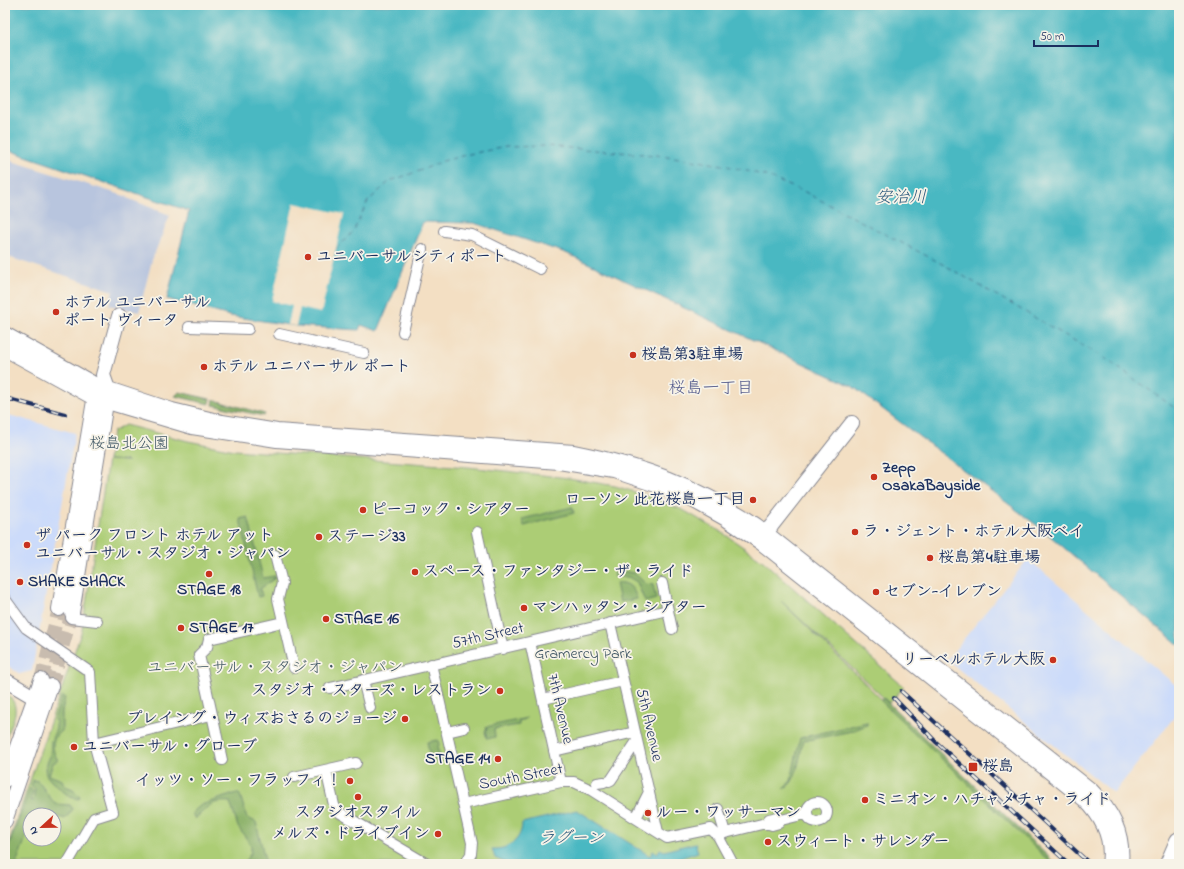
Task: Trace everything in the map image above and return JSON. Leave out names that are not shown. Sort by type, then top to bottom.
[{"type":"highway","points":[[1169,864],[1179,841]]},
{"type":"street","points":[[444,231],[472,235],[540,269]]},
{"type":"street","points":[[403,332],[422,249]]},
{"type":"street","points":[[97,621],[67,613],[102,390],[119,316]]},
{"type":"street","points":[[190,326],[248,329]]},
{"type":"street","points":[[5,334],[102,390]]},
{"type":"street","points":[[280,334],[364,353]]},
{"type":"street","points":[[5,349],[192,427],[235,435],[277,440],[552,461],[597,468],[636,478],[679,494],[763,538],[1091,790],[1106,805],[1113,818],[1122,852],[1121,864]]},
{"type":"street","points":[[763,538],[852,423]]},
{"type":"street","points":[[477,532],[503,649]]},
{"type":"street","points":[[763,538],[1085,800],[1101,820],[1107,832],[1110,848],[1109,864]]},
{"type":"street","points":[[275,555],[282,584],[278,599],[294,668]]},
{"type":"street","points":[[662,583],[672,629]]},
{"type":"street","points":[[5,600],[26,628],[90,672],[94,743],[113,812],[94,818],[67,864]]},
{"type":"street","name":"57th Street","points":[[330,688],[668,610]]},
{"type":"street","points":[[222,760],[199,655],[207,647],[209,639],[283,622]]},
{"type":"street","name":"5th Avenue","points":[[610,623],[658,832]]},
{"type":"street","name":"7th Avenue","points":[[530,642],[562,782]]},
{"type":"street","points":[[431,664],[463,804]]},
{"type":"street","points":[[5,680],[40,701]]},
{"type":"street","points":[[363,680],[370,708]]},
{"type":"street","points":[[543,699],[623,681]]},
{"type":"street","points":[[5,821],[46,683]]},
{"type":"street","points":[[5,780],[40,701]]},
{"type":"street","points":[[94,743],[207,716]]},
{"type":"street","points":[[446,732],[464,728]]},
{"type":"street","points":[[554,751],[636,736]]},
{"type":"street","points":[[603,782],[611,780],[636,736]]},
{"type":"street","points":[[294,777],[356,763]]},
{"type":"street","points":[[326,770],[334,806],[337,811],[426,864]]},
{"type":"street","name":"South Street","points":[[465,864],[473,847],[463,804],[562,782],[576,782],[667,838],[708,829],[722,835]]},
{"type":"street","points":[[636,818],[649,792]]},
{"type":"street","points":[[718,805],[722,835],[733,864]]},
{"type":"street","points":[[722,835],[766,823],[772,825],[779,823],[782,820],[806,814]]},
{"type":"shaded area","points":[[5,159],[128,197],[127,198],[170,215],[152,260],[139,312],[109,305],[113,291],[5,256]]},
{"type":"shaded area","points":[[5,414],[75,433],[32,671],[20,674],[5,664]]},
{"type":"shaded area","points":[[1028,559],[1179,688],[1179,711],[1114,793],[947,660]]},
{"type":"green space","points":[[179,392],[210,399],[209,404],[175,396]]},
{"type":"green space","points":[[214,400],[265,414],[264,416],[213,405]]},
{"type":"green space","name":"ユニバーサル・スタジオ・ジャパン","points":[[125,425],[188,441],[234,450],[468,467],[569,478],[615,486],[645,495],[683,510],[723,533],[763,561],[904,687],[889,703],[781,601],[965,781],[1053,864],[5,864],[5,853],[82,630],[113,432]]},
{"type":"green space","points":[[572,507],[574,513],[524,526],[522,519]]},
{"type":"green space","points":[[248,517],[263,578],[275,576],[275,578],[260,589],[262,596],[258,597],[240,519]]},
{"type":"green space","points":[[621,571],[634,573],[646,584],[653,585],[656,599],[645,602],[637,582],[628,577],[615,577],[614,572]]},
{"type":"green space","points":[[616,583],[624,583],[630,586],[637,599],[620,602]]},
{"type":"green space","points":[[5,693],[14,703],[15,715],[5,740]]},
{"type":"green space","points":[[62,696],[65,698],[62,711],[62,730],[58,733],[53,744],[54,752],[58,760],[53,763],[49,775],[62,780],[65,786],[73,789],[80,796],[79,799],[70,797],[46,775],[45,768],[50,756],[51,741],[56,729],[54,719]]},
{"type":"green space","points":[[883,698],[1056,864],[1052,864],[881,701]]},
{"type":"green space","points":[[527,718],[519,722],[519,725],[494,729],[495,737],[487,739],[485,731],[487,730],[486,727]]},
{"type":"green space","points":[[867,722],[867,725],[852,731],[803,741],[795,776],[788,786],[783,788],[791,781],[800,738]]},
{"type":"green space","points":[[438,740],[439,745],[437,748],[442,760],[431,762],[427,742]]},
{"type":"green space","points":[[33,780],[38,781],[55,804],[70,805],[73,809],[65,819],[62,818],[62,807],[23,807],[30,788],[33,791],[30,800],[33,801],[35,789],[31,785]]},
{"type":"green space","points":[[237,793],[240,795],[247,818],[256,822],[266,864],[259,864],[256,861],[244,862],[251,853],[251,845],[238,827],[230,802],[218,802],[213,804],[206,808],[195,819],[192,813],[201,805]]},
{"type":"green space","points":[[22,810],[22,847],[16,864],[5,864],[5,856]]},
{"type":"water","name":"安治川","points":[[5,5],[1179,5],[1179,645],[1043,530],[852,386],[566,253],[474,223],[423,222],[378,331],[361,325],[359,330],[296,326],[230,316],[167,299],[189,211],[5,149]]},
{"type":"water","name":"ラグーン","points":[[577,810],[650,856],[653,851],[657,854],[660,849],[664,851],[695,843],[698,852],[672,861],[673,864],[508,864],[495,858],[492,849],[503,848],[513,843],[520,834],[522,823]]},
{"type":"pier","points":[[294,203],[344,214],[321,313],[300,308],[296,326],[288,325],[292,306],[272,301]]},
{"type":"ferry route","points":[[336,249],[353,232],[368,201],[390,181],[443,161],[469,154],[506,147],[546,146],[667,156],[723,165],[763,175],[805,192],[946,266],[1106,359],[1179,411]]},
{"type":"tunnel","points":[[41,680],[59,609]]},
{"type":"tunnel","points":[[51,686],[72,613]]},
{"type":"railway","points":[[5,398],[65,414]]},
{"type":"railway","points":[[901,691],[1090,864]]},
{"type":"railway","points":[[894,698],[936,742],[1069,864]]},
{"type":"place","name":"ユニバーサルシティポート","points":[[308,257]]},
{"type":"place","name":"ホテル ユニバーサル ポート ヴィータ","points":[[56,312]]},
{"type":"place","name":"桜島第3駐車場","points":[[633,355]]},
{"type":"place","name":"ホテル ユニバーサル ポート","points":[[204,367]]},
{"type":"place","name":"Zepp OsakaBayside","points":[[874,477]]},
{"type":"place","name":"ローソン 此花桜島一丁目","points":[[753,500]]},
{"type":"place","name":"ピーコック・シアター","points":[[363,510]]},
{"type":"place","name":"ラ・ジェント・ホテル大阪ベイ","points":[[855,532]]},
{"type":"place","name":"ステージ33","points":[[319,537]]},
{"type":"place","name":"ザ パーク フロント ホテル アット ユニバーサル・スタジオ・ジャパン","points":[[27,545]]},
{"type":"place","name":"桜島第4駐車場","points":[[930,558]]},
{"type":"place","name":"スペース・ファンタジー・ザ・ライド","points":[[415,572]]},
{"type":"place","name":"STAGE 18","points":[[209,574]]},
{"type":"place","name":"SHAKE SHACK","points":[[20,582]]},
{"type":"place","name":"セブン-イレブン","points":[[876,592]]},
{"type":"place","name":"マンハッタン・シアター","points":[[524,608]]},
{"type":"place","name":"STAGE 16","points":[[326,619]]},
{"type":"place","name":"STAGE 17","points":[[181,628]]},
{"type":"place","name":"リーベルホテル大阪","points":[[1053,660]]},
{"type":"place","name":"スタジオ・スターズ・レストラン","points":[[500,691]]},
{"type":"place","name":"プレイング・ウィズおさるのジョージ","points":[[405,719]]},
{"type":"place","name":"ユニバーサル・グローブ","points":[[74,747]]},
{"type":"place","name":"STAGE 14","points":[[498,759]]},
{"type":"place","name":"桜島","points":[[973,767]]},
{"type":"place","name":"イッツ・ソー・フラッフィ！","points":[[350,781]]},
{"type":"place","name":"スタジオスタイル","points":[[358,797]]},
{"type":"place","name":"ミニオン・ハチャメチャ・ライド","points":[[865,800]]},
{"type":"place","name":"ルー・ワッサーマン","points":[[648,813]]},
{"type":"place","name":"メルズ・ドライブイン","points":[[438,834]]},
{"type":"place","name":"スウィート・サレンダー","points":[[768,842]]},
{"type":"district","name":"桜島一丁目","points":[[711,388]]},
{"type":"park label","name":"桜島北公園","points":[[129,444]]},
{"type":"park label","name":"Gramercy Park","points":[[583,654]]}]
